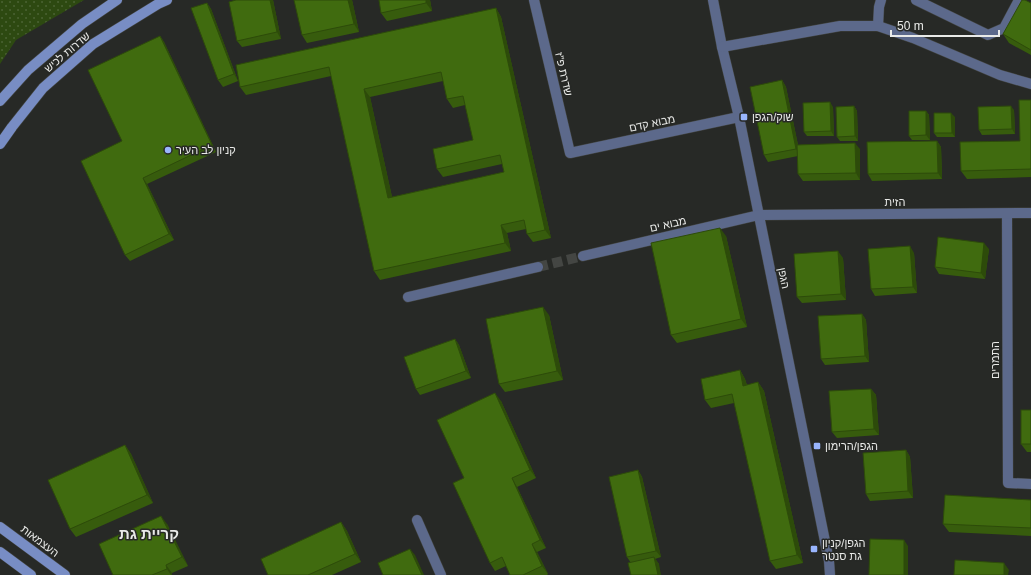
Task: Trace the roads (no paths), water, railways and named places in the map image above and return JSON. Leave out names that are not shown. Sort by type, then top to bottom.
[{"type":"main road","name":"שדרות לכיש","points":[[0,101],[28,70],[82,24],[117,0]]},
{"type":"main road","name":"שדרות לכיש","points":[[0,144],[43,88],[93,44],[158,4],[168,0]]},
{"type":"main road","name":"העצמאות","points":[[0,527],[65,575]]},
{"type":"main road","points":[[0,552],[30,575]]},
{"type":"street","name":"שדרת פ\"ז","points":[[534,0],[570,153]]},
{"type":"street","name":"הגפן","points":[[713,0],[759,215],[829,561],[830,575]]},
{"type":"street","points":[[878,26],[881,0]]},
{"type":"street","points":[[916,0],[988,35],[1004,28],[1019,0]]},
{"type":"street","points":[[722,47],[840,26],[878,26],[914,38],[1000,75],[1031,84]]},
{"type":"street","name":"מבוא קדם","points":[[570,153],[739,118]]},
{"type":"street","name":"הזית","points":[[759,215],[1031,213]]},
{"type":"street","name":"התמרים","points":[[1007,214],[1008,483],[1031,484]]},
{"type":"street","name":"מבוא ים","points":[[584,256],[759,215]]},
{"type":"street","points":[[408,297],[538,267]]},
{"type":"street","points":[[417,520],[441,575]]},
{"type":"street","name":"הגפן","points":[[829,561],[834,575]]},
{"type":"tunnel","points":[[538,267],[583,256]]},
{"type":"place","name":"שוק/הגפן","points":[[744,117]]},
{"type":"place","name":"קניון לב העיר","points":[[168,150]]},
{"type":"place","name":"הגפן/הרימון","points":[[817,446]]},
{"type":"place","name":"הגפן/קניון גת סנטר","points":[[814,549]]},
{"type":"district","name":"קריית גת","points":[[149,534]]}]
